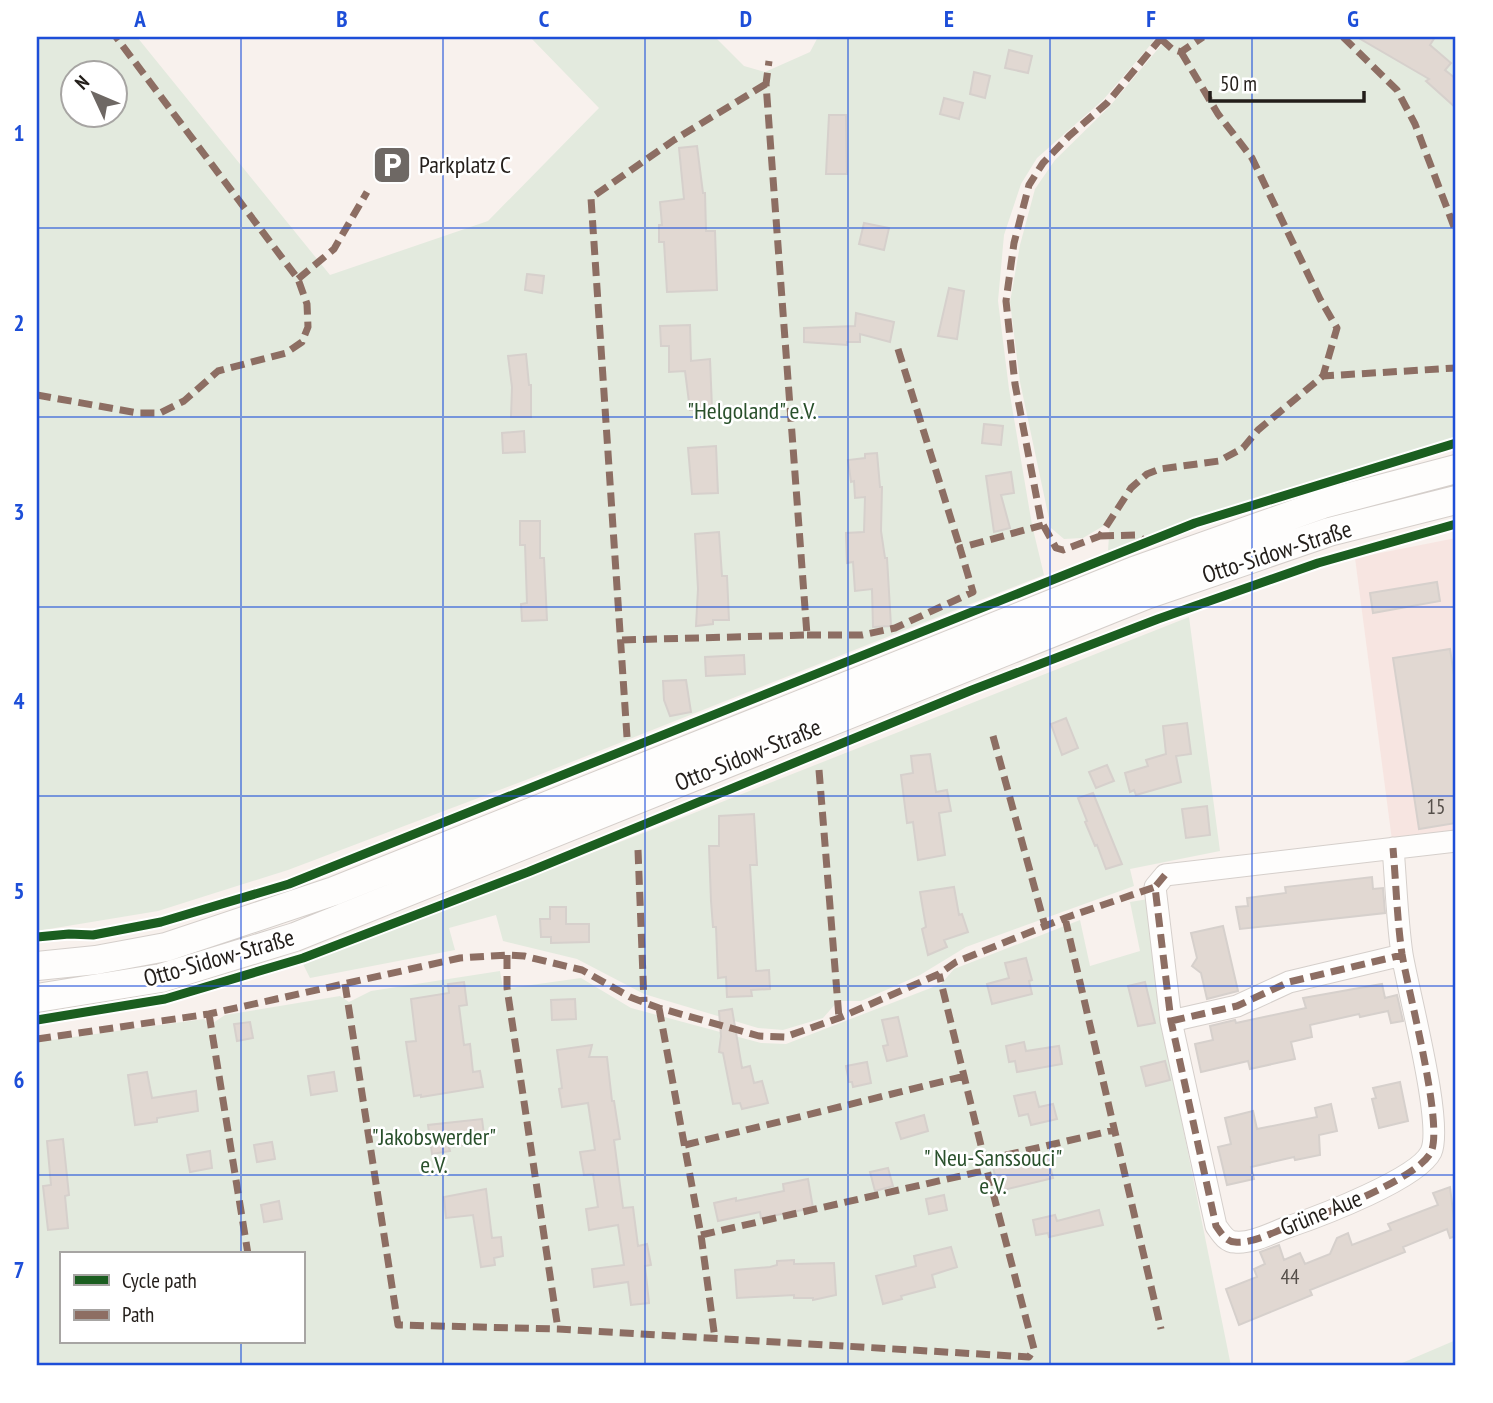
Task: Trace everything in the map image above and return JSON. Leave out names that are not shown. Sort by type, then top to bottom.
[{"type":"main road","name":"Otto-Sidow-Straße","points":[[37,966],[96,960],[166,947],[334,891],[1134,571],[1323,504],[1456,469]]},
{"type":"main road","name":"Otto-Sidow-Straße","points":[[37,998],[161,978],[295,937],[1146,595],[1329,532],[1456,500]]},
{"type":"street","name":"Grüne Aue","points":[[1393,848],[1402,955],[1434,1126],[1431,1152],[1419,1166],[1395,1181],[1330,1213],[1234,1243],[1224,1237],[1216,1226],[1171,1021],[1155,887],[1165,875],[1393,848],[1456,841]]},
{"type":"street","points":[[1171,1021],[1237,1006],[1289,982],[1402,955]]},
{"type":"shaded area","points":[[1456,538],[1456,841],[1393,848],[1355,558]]},
{"type":"green space","name":"\"Helgoland\" e.V.","points":[[37,37],[137,37],[330,275],[488,221],[599,108],[530,37],[715,37],[744,66],[765,72],[810,52],[818,37],[1154,37],[1153,42],[1103,100],[1037,158],[1021,184],[1004,235],[998,301],[1009,389],[1032,525],[1044,575],[526,780],[288,870],[158,911],[37,931]]},
{"type":"green space","points":[[1168,37],[1456,37],[1456,444],[1194,521],[1108,551],[1110,522],[1083,538],[1064,539],[1051,528],[1020,382],[1010,302],[1020,245],[1035,189],[1055,160],[1110,106]]},
{"type":"green space","points":[[1189,617],[1220,851],[1130,869],[1134,886],[966,947],[920,975],[861,1001],[838,1001],[823,1018],[783,1030],[758,1028],[644,994],[577,959],[503,941],[496,915],[449,928],[455,950],[310,978],[303,964],[646,832]]},
{"type":"green space","points":[[1148,899],[1160,1014],[1231,1366],[37,1366],[37,1042],[204,1019],[210,1025],[225,1015],[340,996],[349,1002],[371,991],[500,971],[503,989],[581,978],[631,1008],[761,1043],[786,1044],[941,984],[954,969],[1080,920],[1090,966],[1140,951],[1130,902]]},
{"type":"green space","points":[[1456,1340],[1456,1366],[1395,1366]]},
{"type":"building","points":[[1357,37],[1435,37],[1430,45],[1451,63],[1445,70],[1456,79],[1456,108],[1426,81],[1429,79]]},
{"type":"building","points":[[1009,50],[1032,56],[1028,73],[1005,68]]},
{"type":"building","points":[[974,72],[990,76],[985,98],[970,94]]},
{"type":"building","points":[[944,98],[963,103],[959,119],[940,114]]},
{"type":"building","points":[[829,115],[846,115],[847,174],[826,174]]},
{"type":"building","points":[[697,146],[705,193],[706,231],[715,231],[717,290],[667,292],[664,242],[659,242],[659,225],[662,225],[660,202],[684,199],[679,148]]},
{"type":"building","points":[[864,223],[889,228],[884,250],[859,244]]},
{"type":"building","points":[[527,274],[544,276],[542,293],[525,290]]},
{"type":"building","points":[[949,288],[964,291],[957,339],[938,336]]},
{"type":"building","points":[[856,313],[894,322],[890,342],[860,334],[860,342],[847,342],[847,345],[804,342],[804,328],[855,326]]},
{"type":"building","points":[[690,325],[691,361],[710,359],[712,408],[690,410],[685,371],[669,372],[669,346],[661,346],[660,326]]},
{"type":"building","points":[[526,354],[531,385],[531,417],[511,417],[512,387],[508,356]]},
{"type":"building","points":[[984,424],[1003,426],[1001,445],[982,443]]},
{"type":"building","points":[[524,431],[525,452],[503,453],[502,433]]},
{"type":"building","points":[[716,446],[718,493],[692,494],[688,448]]},
{"type":"building","points":[[877,453],[882,487],[881,531],[887,558],[891,626],[873,627],[872,589],[855,591],[853,562],[847,563],[846,533],[864,532],[865,497],[855,498],[848,460]]},
{"type":"building","points":[[1011,472],[1014,493],[1001,495],[1010,528],[994,532],[986,476]]},
{"type":"building","points":[[520,521],[540,521],[540,558],[544,558],[547,620],[522,621],[521,604],[527,603],[525,545],[520,545]]},
{"type":"building","points":[[719,532],[722,576],[727,576],[729,620],[713,620],[713,624],[696,626],[698,589],[695,534]]},
{"type":"building","points":[[1437,582],[1440,601],[1373,613],[1370,593]]},
{"type":"building","points":[[1450,649],[1456,689],[1456,823],[1419,829],[1393,658]]},
{"type":"building","points":[[744,655],[745,674],[706,676],[705,657]]},
{"type":"building","points":[[686,680],[691,712],[670,716],[664,700],[663,681]]},
{"type":"building","points":[[1066,718],[1078,748],[1062,755],[1051,724]]},
{"type":"building","points":[[1187,723],[1191,754],[1176,756],[1181,782],[1136,795],[1134,790],[1130,792],[1125,773],[1148,766],[1146,760],[1166,754],[1163,726]]},
{"type":"building","points":[[930,754],[936,792],[947,790],[951,811],[939,813],[945,855],[918,860],[913,822],[907,823],[901,775],[913,773],[911,756]]},
{"type":"building","points":[[1107,765],[1114,781],[1096,788],[1089,772]]},
{"type":"building","points":[[1093,793],[1122,864],[1106,869],[1085,822],[1087,821],[1078,798]]},
{"type":"building","points":[[1207,806],[1210,835],[1186,838],[1182,809]]},
{"type":"building","points":[[754,814],[757,865],[750,865],[756,971],[769,970],[770,989],[751,990],[752,996],[727,997],[726,977],[718,978],[709,846],[719,846],[719,816]]},
{"type":"building","points":[[1372,877],[1373,889],[1383,888],[1385,913],[1240,929],[1236,907],[1248,906],[1247,898],[1286,893],[1285,887]]},
{"type":"building","points":[[954,887],[959,915],[962,914],[968,932],[944,940],[947,947],[928,955],[922,929],[926,927],[920,892]]},
{"type":"building","points":[[550,907],[566,907],[566,924],[589,924],[589,942],[551,943],[551,937],[541,937],[540,919],[550,919]]},
{"type":"building","points":[[1223,926],[1238,991],[1207,999],[1201,973],[1192,966],[1197,958],[1191,933]]},
{"type":"building","points":[[1026,958],[1032,980],[1029,981],[1032,994],[992,1004],[987,984],[1009,978],[1005,963]]},
{"type":"building","points":[[464,982],[467,1005],[459,1006],[464,1045],[470,1044],[473,1072],[480,1071],[483,1087],[414,1096],[406,1042],[416,1041],[411,999],[449,993],[448,984]]},
{"type":"building","points":[[1145,982],[1155,1023],[1138,1026],[1128,986]]},
{"type":"building","points":[[1382,984],[1385,998],[1397,995],[1403,1021],[1391,1023],[1388,1011],[1360,1017],[1359,1014],[1310,1025],[1312,1037],[1291,1042],[1295,1059],[1250,1069],[1248,1061],[1201,1072],[1195,1044],[1213,1040],[1210,1026],[1306,1008],[1303,998]]},
{"type":"building","points":[[575,999],[576,1019],[552,1020],[551,1000]]},
{"type":"building","points":[[732,1009],[742,1068],[750,1066],[754,1083],[762,1081],[768,1103],[742,1109],[740,1103],[733,1104],[723,1053],[719,1052],[719,1011]]},
{"type":"building","points":[[898,1017],[907,1056],[887,1061],[883,1046],[888,1045],[882,1020]]},
{"type":"building","points":[[250,1022],[253,1038],[237,1041],[234,1024]]},
{"type":"building","points":[[1024,1042],[1026,1051],[1059,1046],[1062,1064],[1017,1072],[1015,1061],[1009,1062],[1006,1046]]},
{"type":"building","points":[[592,1045],[589,1057],[607,1057],[620,1139],[614,1140],[623,1208],[633,1207],[638,1246],[647,1244],[651,1265],[645,1266],[649,1303],[631,1305],[628,1282],[594,1287],[592,1269],[624,1265],[618,1225],[589,1230],[586,1209],[598,1207],[593,1174],[584,1175],[580,1152],[595,1150],[588,1103],[562,1107],[557,1050]]},
{"type":"building","points":[[1165,1061],[1170,1080],[1146,1086],[1141,1067]]},
{"type":"building","points":[[867,1062],[871,1083],[853,1087],[852,1082],[849,1082],[846,1066]]},
{"type":"building","points":[[147,1072],[152,1098],[196,1091],[198,1111],[135,1125],[128,1075]]},
{"type":"building","points":[[334,1072],[337,1091],[311,1095],[308,1076]]},
{"type":"building","points":[[1400,1082],[1408,1121],[1379,1128],[1372,1099],[1376,1098],[1373,1088]]},
{"type":"building","points":[[1035,1092],[1039,1107],[1053,1104],[1057,1119],[1031,1125],[1028,1114],[1019,1116],[1014,1096]]},
{"type":"building","points":[[1331,1104],[1337,1131],[1319,1135],[1320,1155],[1295,1160],[1294,1157],[1251,1167],[1254,1179],[1227,1185],[1218,1147],[1231,1144],[1225,1118],[1253,1111],[1257,1129],[1317,1117],[1315,1108]]},
{"type":"building","points":[[924,1115],[928,1131],[901,1139],[896,1123]]},
{"type":"building","points":[[482,1119],[484,1135],[478,1135],[479,1143],[449,1147],[450,1151],[432,1154],[428,1125]]},
{"type":"building","points":[[63,1139],[69,1195],[65,1196],[68,1228],[48,1230],[43,1186],[51,1185],[47,1141]]},
{"type":"building","points":[[272,1142],[275,1159],[257,1162],[254,1145]]},
{"type":"building","points":[[210,1151],[212,1168],[190,1172],[187,1155]]},
{"type":"building","points":[[1047,1154],[1053,1178],[999,1191],[993,1167]]},
{"type":"building","points":[[888,1168],[893,1186],[875,1191],[870,1172]]},
{"type":"building","points":[[808,1179],[813,1208],[761,1218],[760,1212],[718,1221],[714,1203],[784,1191],[783,1184]]},
{"type":"building","points":[[1450,1187],[1456,1236],[1450,1238],[1447,1229],[1403,1247],[1405,1252],[1310,1290],[1312,1295],[1239,1325],[1226,1289],[1257,1277],[1254,1269],[1265,1264],[1260,1252],[1279,1245],[1284,1260],[1300,1253],[1305,1264],[1330,1254],[1337,1238],[1348,1233],[1352,1245],[1391,1230],[1388,1224],[1438,1205],[1433,1193]]},
{"type":"building","points":[[486,1189],[492,1238],[501,1237],[503,1256],[494,1258],[495,1265],[481,1267],[473,1215],[446,1218],[444,1197]]},
{"type":"building","points":[[944,1195],[947,1210],[929,1214],[926,1199]]},
{"type":"building","points":[[279,1201],[282,1219],[264,1222],[261,1205]]},
{"type":"building","points":[[1099,1210],[1103,1225],[1049,1237],[1048,1233],[1036,1235],[1033,1220],[1055,1215],[1057,1221]]},
{"type":"building","points":[[951,1247],[957,1267],[932,1275],[935,1287],[883,1304],[876,1276],[916,1266],[914,1256]]},
{"type":"building","points":[[794,1260],[794,1264],[834,1263],[836,1295],[813,1300],[794,1298],[794,1295],[737,1298],[735,1270],[770,1267],[777,1265],[777,1261]]},
{"type":"marked path","points":[[37,395],[138,413],[160,413],[184,401],[218,371],[286,353],[302,342],[308,327],[307,304],[298,279],[116,37]]},
{"type":"marked path","points":[[1162,37],[1107,103],[1043,163],[1029,185],[1014,243],[1006,301],[1015,384],[1041,521],[1056,548],[1063,550],[1100,536],[1131,488],[1147,474],[1160,469],[1219,461],[1243,448],[1258,430],[1323,376],[1456,368]]},
{"type":"marked path","points":[[1161,39],[1172,49],[1181,52],[1203,37]]},
{"type":"marked path","points":[[1343,37],[1397,90],[1415,124],[1456,232]]},
{"type":"marked path","points":[[1181,52],[1218,114],[1252,158],[1320,299],[1337,328],[1323,376]]},
{"type":"marked path","points":[[622,640],[807,635],[766,84],[769,61]]},
{"type":"marked path","points":[[627,737],[591,198],[674,140],[766,84]]},
{"type":"marked path","points":[[298,279],[334,249],[367,192]]},
{"type":"marked path","points":[[898,349],[960,548]]},
{"type":"marked path","points":[[807,635],[862,635],[895,628],[973,592],[960,548],[1043,525]]},
{"type":"marked path","points":[[1100,536],[1137,535],[1146,542]]},
{"type":"marked path","points":[[993,736],[1045,926]]},
{"type":"marked path","points":[[819,770],[839,1018]]},
{"type":"marked path","points":[[1165,875],[1155,887],[1171,1021],[1216,1226],[1224,1237],[1242,1242],[1264,1237],[1389,1185],[1408,1174],[1431,1152],[1434,1137],[1433,1114],[1424,1056],[1402,954],[1393,848]]},
{"type":"marked path","points":[[638,850],[644,1002]]},
{"type":"marked path","points":[[37,1039],[209,1014],[460,958],[507,955],[524,956],[582,970],[630,997],[659,1008],[759,1036],[785,1037],[839,1018],[939,974],[956,962],[1065,918],[1155,887]]},
{"type":"marked path","points":[[1065,918],[1161,1329]]},
{"type":"marked path","points":[[507,955],[507,988],[558,1329]]},
{"type":"marked path","points":[[1171,1021],[1237,1006],[1289,982],[1402,955]]},
{"type":"marked path","points":[[345,984],[398,1325],[558,1329],[1029,1357],[1034,1349],[939,974]]},
{"type":"marked path","points":[[659,1008],[701,1235],[715,1339]]},
{"type":"marked path","points":[[209,1014],[248,1252]]},
{"type":"marked path","points":[[685,1145],[965,1076]]},
{"type":"marked path","points":[[985,1160],[1114,1130]]},
{"type":"marked path","points":[[701,1235],[987,1170]]},
{"type":"cycle path","points":[[37,937],[93,935],[161,922],[289,884],[1195,523],[1456,443]]},
{"type":"cycle path","points":[[37,1020],[165,999],[303,958],[528,872],[972,690],[1158,619],[1318,563],[1456,524]]},
{"type":"place","name":"Parkplatz C","points":[[392,165]]},
{"type":"park label","name":"\"Jakobswerder\" e.V.","points":[[434,1151]]},
{"type":"park label","name":"\" Neu-Sanssouci\" e.V.","points":[[993,1172]]}]
